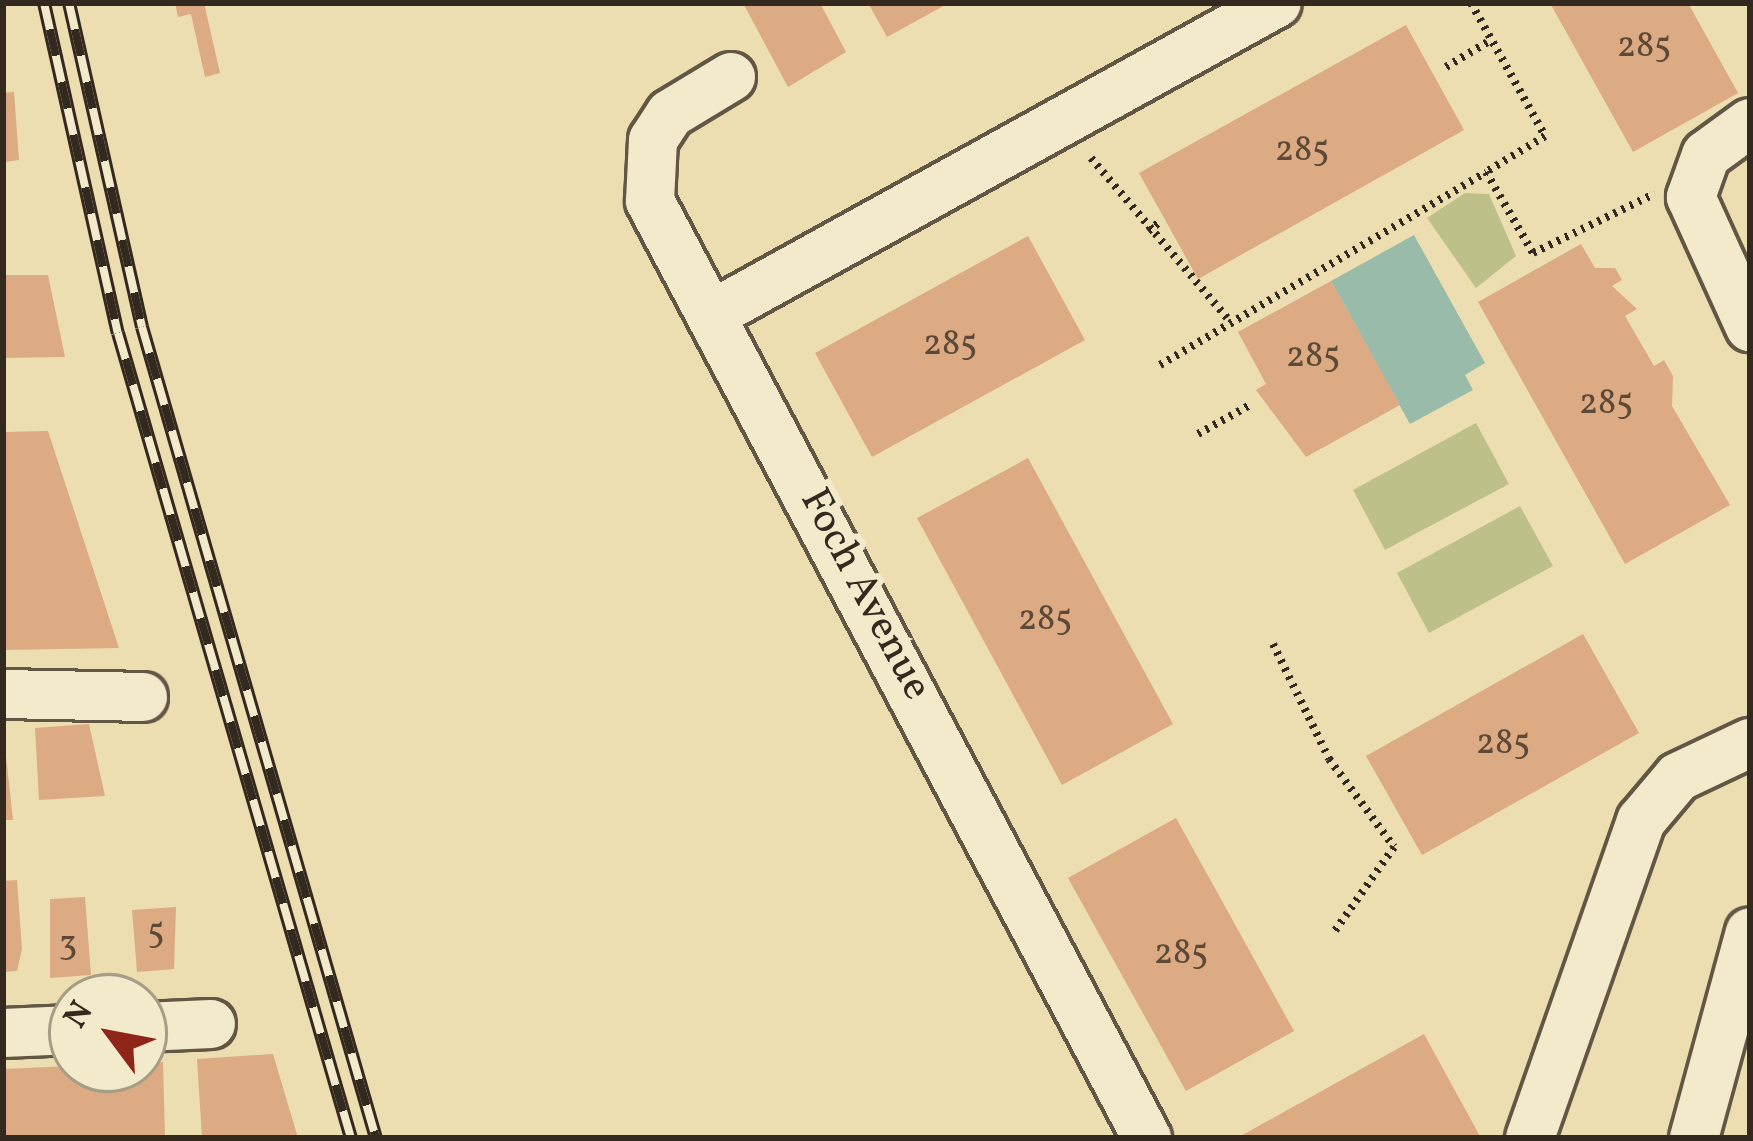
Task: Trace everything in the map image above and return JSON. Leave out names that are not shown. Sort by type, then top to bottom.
[{"type":"street","points":[[711,315],[1277,3]]},
{"type":"street","name":"Foch Avenue","points":[[730,77],[670,114],[646,168],[650,201],[1147,1138]]},
{"type":"street","points":[[1750,123],[1706,155],[1691,187],[1710,256],[1750,327]]},
{"type":"street","points":[[3,694],[143,697]]},
{"type":"street","points":[[1530,1138],[1641,821],[1678,777],[1750,743]]},
{"type":"street","points":[[1694,1138],[1750,932]]},
{"type":"street","points":[[168,1026],[211,1024]]},
{"type":"street","points":[[3,1033],[48,1031]]},
{"type":"path","points":[[1160,365],[1227,318],[1545,136],[1471,3]]},
{"type":"path","points":[[1446,67],[1491,40]]},
{"type":"path","points":[[1091,158],[1227,318]]},
{"type":"path","points":[[1486,172],[1533,253],[1640,196],[1691,187]]},
{"type":"path","points":[[1148,230],[1162,221]]},
{"type":"path","points":[[1198,434],[1252,404]]},
{"type":"path","points":[[1273,644],[1330,760],[1394,847],[1334,932]]},
{"type":"green space","points":[[1465,193],[1489,194],[1516,256],[1476,288],[1427,218]]},
{"type":"green space","points":[[1476,423],[1509,484],[1385,550],[1353,490]]},
{"type":"green space","points":[[1520,506],[1553,566],[1429,633],[1397,573]]},
{"type":"shaded area","points":[[1414,235],[1485,363],[1465,375],[1473,390],[1410,424],[1331,281]]},
{"type":"building","points":[[175,3],[204,3],[220,73],[205,77],[191,14],[178,17]]},
{"type":"building","points":[[743,3],[820,3],[846,52],[788,87]]},
{"type":"building","points":[[868,3],[949,3],[887,37]]},
{"type":"building","points":[[1550,3],[1688,3],[1738,93],[1633,152]]},
{"type":"building","points":[[1406,25],[1464,130],[1198,279],[1139,173]]},
{"type":"building","points":[[14,92],[19,160],[5,162],[3,93]]},
{"type":"building","points":[[1028,236],[1085,340],[872,457],[815,353]]},
{"type":"building","points":[[1581,244],[1595,268],[1615,268],[1622,280],[1612,286],[1637,309],[1625,316],[1654,366],[1664,360],[1673,376],[1672,406],[1730,505],[1625,564],[1478,302]]},
{"type":"building","points":[[3,275],[48,275],[65,357],[3,358]]},
{"type":"building","points":[[1331,281],[1400,405],[1306,457],[1256,390],[1266,384],[1238,332]]},
{"type":"building","points":[[48,431],[119,648],[3,650],[3,432]]},
{"type":"building","points":[[1028,458],[1173,724],[1062,785],[917,518]]},
{"type":"building","points":[[1583,634],[1639,733],[1422,855],[1366,756]]},
{"type":"building","points":[[89,724],[105,796],[39,800],[35,728]]},
{"type":"building","points":[[3,729],[13,820],[3,820]]},
{"type":"building","points":[[1176,818],[1294,1031],[1186,1091],[1068,878]]},
{"type":"building","points":[[17,880],[22,949],[17,971],[3,972],[3,881]]},
{"type":"building","points":[[85,897],[91,973],[50,973],[50,899]]},
{"type":"building","points":[[176,907],[174,969],[137,972],[132,910]]},
{"type":"building","points":[[1424,1034],[1481,1138],[1237,1138]]},
{"type":"building","points":[[273,1054],[298,1138],[202,1138],[197,1059]]},
{"type":"building","points":[[48,1067],[48,1093],[164,1093],[165,1138],[3,1138],[3,1069]]},
{"type":"railway","points":[[44,3],[118,333],[351,1138]]},
{"type":"railway","points":[[69,3],[142,327],[376,1138]]}]
